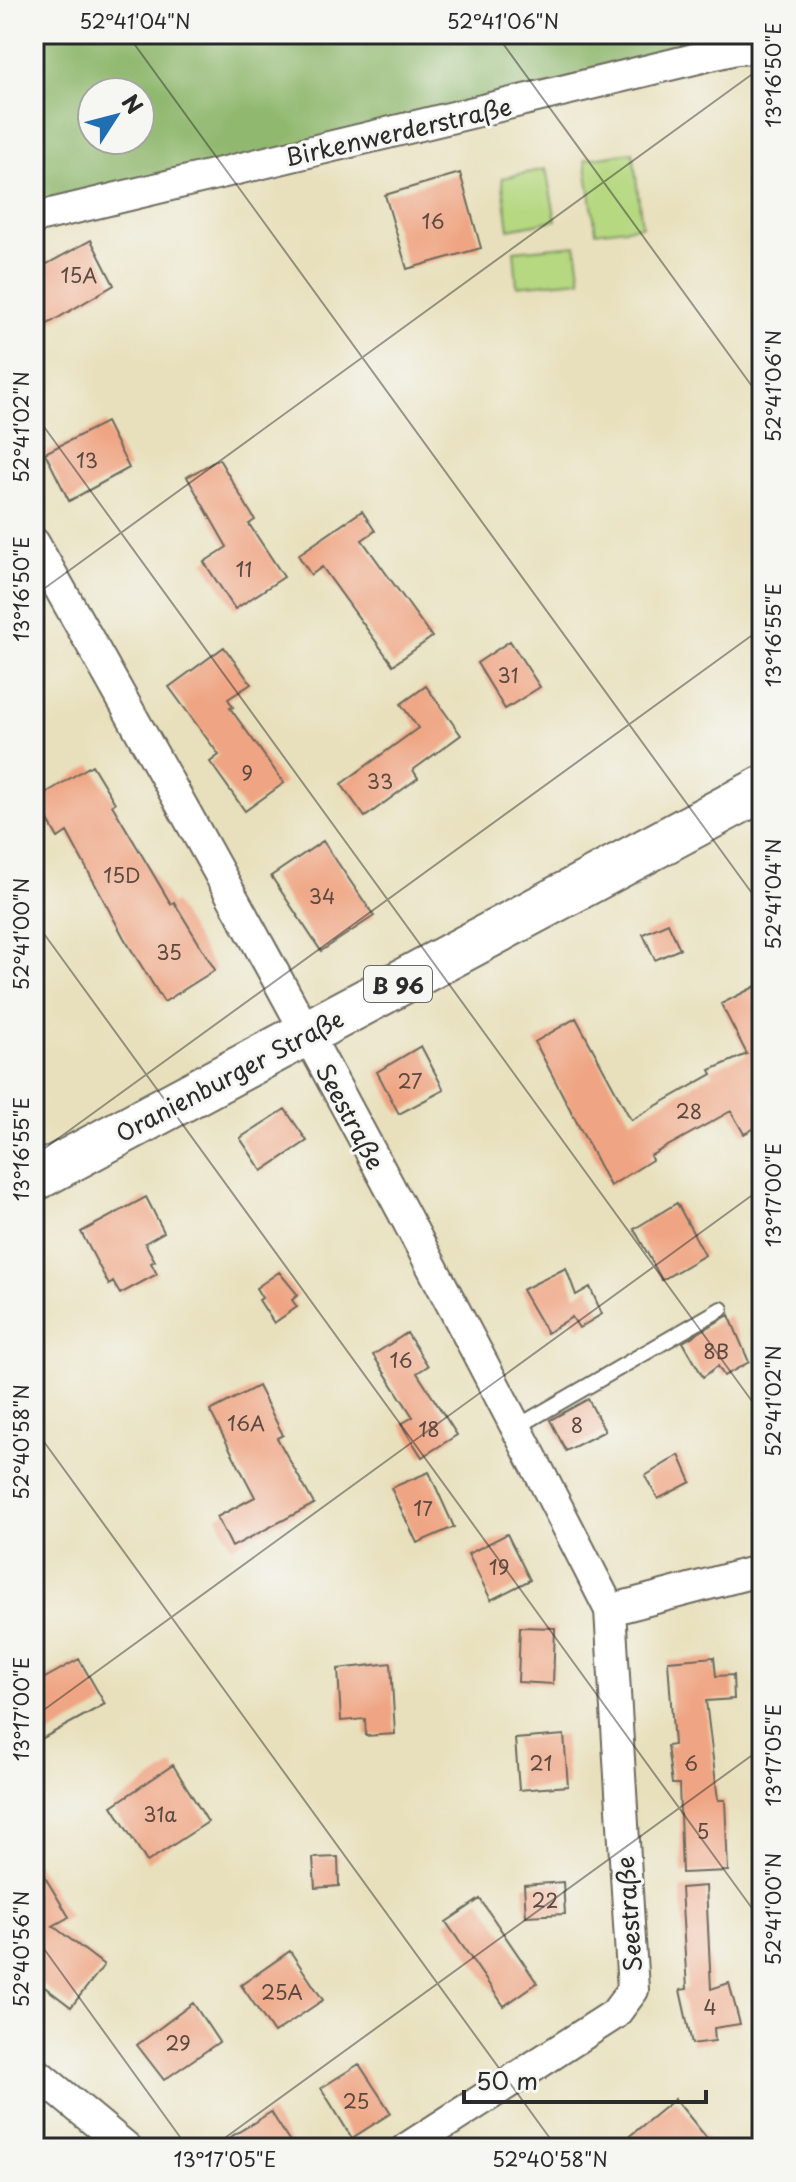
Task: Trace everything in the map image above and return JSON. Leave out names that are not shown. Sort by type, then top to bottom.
[{"type":"main road","name":"Oranienburger Straße","points":[[34,1179],[762,789]]},
{"type":"street","name":"Birkenwerderstraße","points":[[34,218],[736,49],[762,48]]},
{"type":"street","name":"Seestraße","points":[[34,543],[306,1033],[517,1427],[610,1610],[633,1990],[615,2014],[407,2148]]},
{"type":"street","points":[[610,1610],[762,1570]]},
{"type":"street","points":[[34,2071],[127,2148]]},
{"type":"lane","points":[[517,1427],[721,1309]]},
{"type":"green space","points":[[34,34],[762,34],[34,211]]},
{"type":"green space","points":[[633,152],[642,226],[596,232],[585,159]]},
{"type":"green space","points":[[546,169],[556,220],[509,229],[502,178]]},
{"type":"green space","points":[[576,245],[581,280],[517,286],[514,251]]},
{"type":"building","points":[[460,173],[481,248],[407,269],[385,195]]},
{"type":"building","points":[[91,240],[114,285],[34,332],[34,271]]},
{"type":"building","points":[[106,422],[129,468],[69,501],[45,453]]},
{"type":"building","points":[[219,459],[255,520],[249,524],[284,577],[235,609],[204,562],[227,547],[187,477]]},
{"type":"building","points":[[362,511],[375,531],[362,540],[432,637],[393,665],[322,567],[311,575],[298,555]]},
{"type":"building","points":[[510,641],[540,687],[505,709],[477,663]]},
{"type":"building","points":[[224,647],[251,684],[228,699],[233,707],[230,708],[284,783],[245,811],[210,762],[219,755],[169,687]]},
{"type":"building","points":[[426,686],[461,735],[413,770],[418,778],[365,817],[341,784],[418,728],[401,704]]},
{"type":"building","points":[[92,765],[171,904],[174,902],[215,970],[164,1002],[124,938],[67,832],[58,838],[36,799]]},
{"type":"building","points":[[323,841],[374,916],[321,951],[271,876]]},
{"type":"building","points":[[668,923],[680,949],[655,960],[643,934]]},
{"type":"building","points":[[762,983],[762,1124],[744,1134],[731,1111],[650,1156],[652,1160],[610,1186],[535,1042],[576,1018],[631,1120],[712,1074],[710,1070],[747,1054],[721,1004]]},
{"type":"building","points":[[421,1046],[444,1090],[399,1114],[377,1072]]},
{"type":"building","points":[[285,1109],[307,1141],[262,1171],[240,1138]]},
{"type":"building","points":[[146,1197],[164,1232],[145,1243],[155,1261],[151,1263],[157,1274],[120,1294],[113,1282],[109,1285],[81,1232]]},
{"type":"building","points":[[677,1203],[705,1255],[662,1280],[634,1229]]},
{"type":"building","points":[[566,1268],[576,1295],[590,1287],[602,1314],[579,1328],[572,1317],[547,1333],[522,1290]]},
{"type":"building","points":[[279,1272],[298,1295],[292,1300],[297,1307],[274,1323],[259,1300],[262,1298],[256,1288]]},
{"type":"building","points":[[729,1315],[749,1362],[724,1376],[718,1366],[703,1377],[683,1342]]},
{"type":"building","points":[[407,1333],[428,1366],[417,1373],[457,1435],[422,1457],[401,1424],[413,1417],[373,1355]]},
{"type":"building","points":[[258,1386],[283,1435],[277,1438],[314,1504],[232,1547],[217,1517],[255,1497],[210,1411]]},
{"type":"building","points":[[588,1399],[605,1431],[566,1451],[550,1420]]},
{"type":"building","points":[[679,1455],[691,1482],[658,1499],[645,1476]]},
{"type":"building","points":[[429,1472],[454,1527],[417,1543],[391,1488]]},
{"type":"building","points":[[507,1534],[530,1580],[491,1600],[468,1554]]},
{"type":"building","points":[[520,1627],[555,1628],[553,1684],[518,1682]]},
{"type":"building","points":[[714,1657],[716,1676],[733,1675],[734,1699],[706,1701],[718,1800],[725,1800],[728,1871],[682,1873],[679,1784],[672,1784],[667,1746],[674,1745],[668,1661]]},
{"type":"building","points":[[79,1659],[105,1704],[34,1743],[34,1684]]},
{"type":"building","points":[[391,1663],[395,1734],[366,1736],[365,1719],[341,1721],[338,1669]]},
{"type":"building","points":[[564,1735],[568,1786],[519,1790],[515,1739]]},
{"type":"building","points":[[173,1765],[208,1822],[147,1862],[112,1806]]},
{"type":"building","points":[[338,1857],[339,1886],[315,1888],[313,1858]]},
{"type":"building","points":[[34,1859],[69,1917],[53,1926],[104,1965],[71,2007],[34,1979]]},
{"type":"building","points":[[563,1882],[565,1914],[526,1916],[524,1885]]},
{"type":"building","points":[[706,1886],[711,1989],[729,1983],[740,2024],[714,2028],[715,2041],[692,2044],[680,1990],[687,1989],[681,1888]]},
{"type":"building","points":[[480,1899],[537,1983],[504,2006],[446,1922]]},
{"type":"building","points":[[290,1951],[323,2000],[274,2033],[241,1985]]},
{"type":"building","points":[[193,2003],[219,2042],[164,2080],[137,2045]]},
{"type":"building","points":[[359,2064],[391,2113],[352,2138],[321,2088]]},
{"type":"building","points":[[675,2099],[715,2148],[615,2148]]},
{"type":"building","points":[[271,2112],[294,2148],[213,2148]]}]
